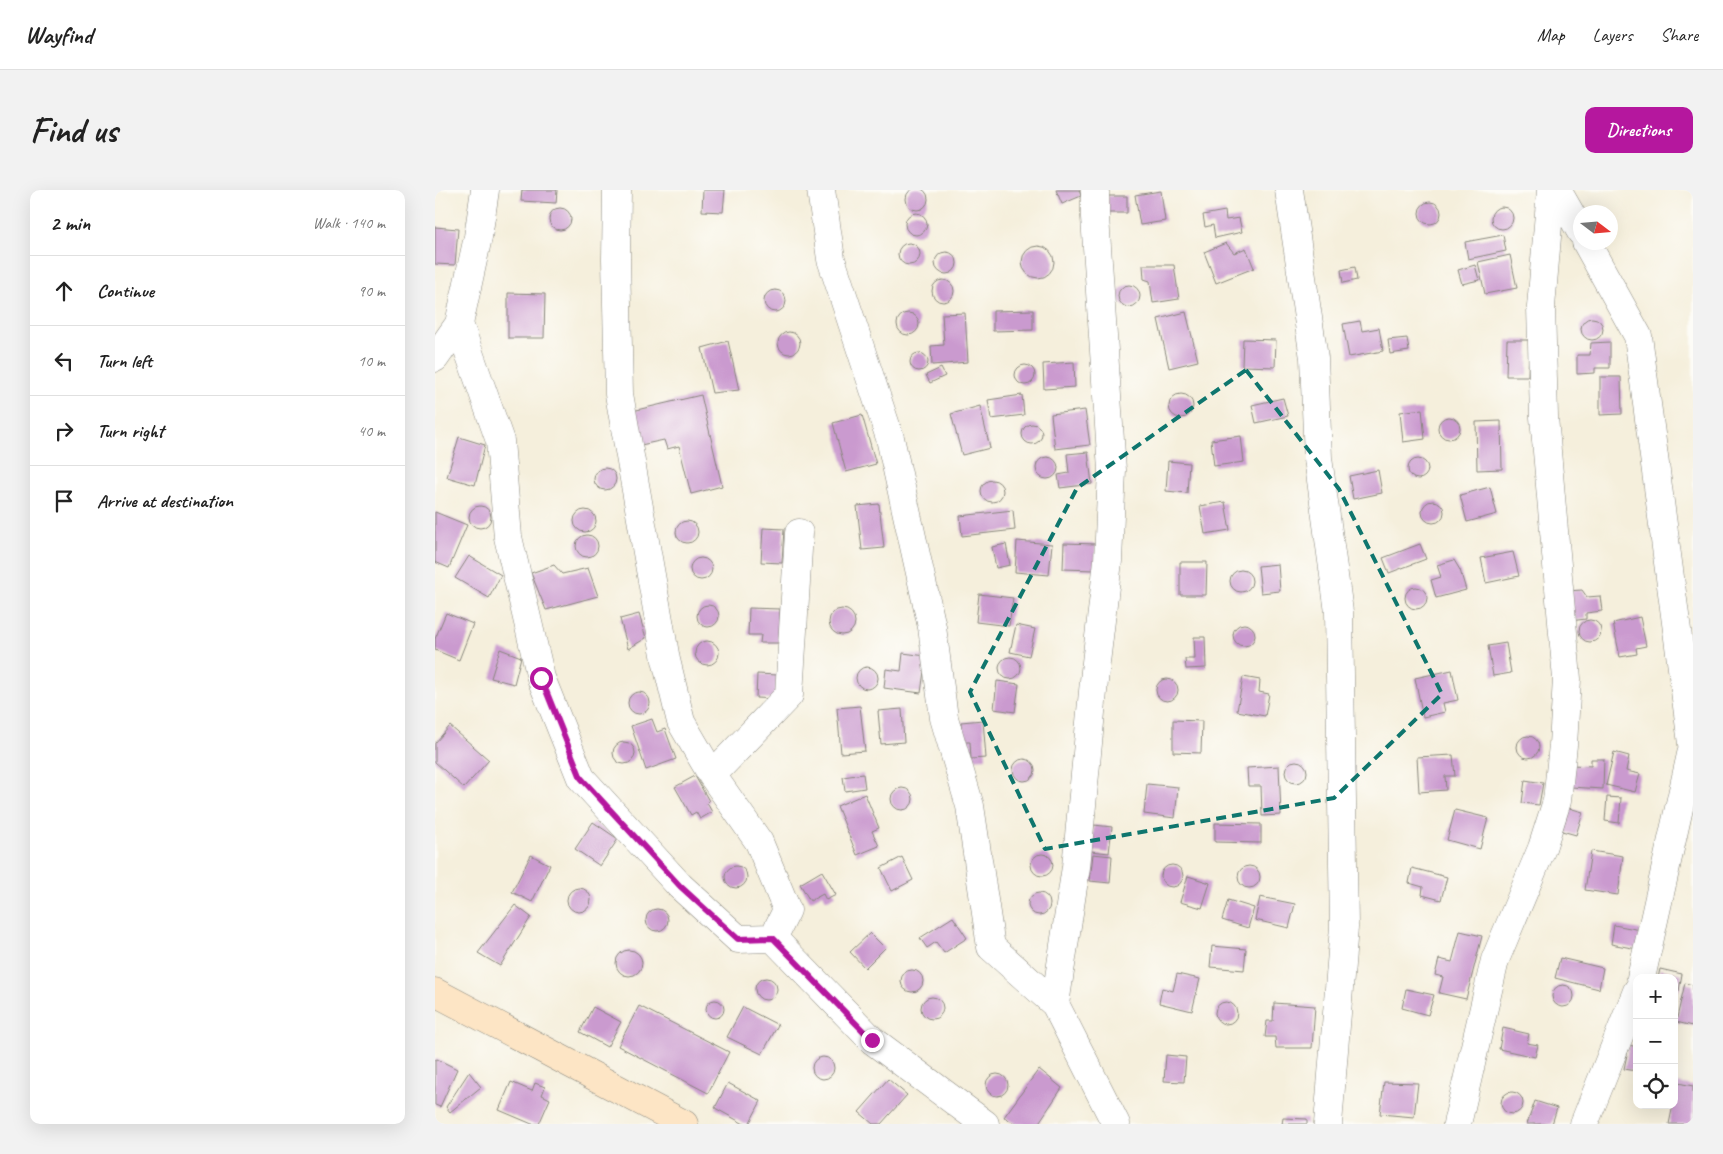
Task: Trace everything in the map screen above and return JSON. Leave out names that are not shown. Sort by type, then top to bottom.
[{"type":"street","points":[[435,358],[459,324],[479,237],[485,190]]},
{"type":"street","points":[[617,190],[616,259],[619,394],[666,660],[681,722],[712,775],[759,842],[787,910],[773,938]]},
{"type":"street","points":[[821,190],[831,259],[890,438],[932,627],[945,718],[970,806],[991,947],[1055,1004],[1116,1124]]},
{"type":"street","points":[[1055,1004],[1076,867],[1108,561],[1112,470],[1095,217],[1095,190]]},
{"type":"street","points":[[1289,190],[1314,358],[1318,458],[1339,612],[1344,927],[1328,1124]]},
{"type":"street","points":[[1457,1124],[1495,960],[1542,848],[1557,801],[1563,745],[1567,679],[1544,418],[1541,307],[1551,190]]},
{"type":"street","points":[[1557,190],[1573,218]]},
{"type":"street","points":[[1590,250],[1638,336],[1693,751],[1642,974]]},
{"type":"street","points":[[459,324],[499,441],[509,538],[541,678],[581,778],[680,886],[738,939],[773,938],[872,1040],[985,1124]]},
{"type":"street","points":[[712,775],[789,695],[799,532]]},
{"type":"street","points":[[435,992],[684,1124]]},
{"type":"street","points":[[1584,1124],[1633,1001]]},
{"type":"highlighted area","points":[[1246,370],[1339,489],[1442,694],[1334,798],[1045,849],[970,692],[1077,488]]},
{"type":"building","points":[[917,188],[925,191],[928,199],[925,207],[917,210],[909,207],[906,199],[909,191]]},
{"type":"building","points":[[522,190],[557,190],[556,203],[521,201]]},
{"type":"building","points":[[703,190],[725,190],[723,212],[702,211]]},
{"type":"building","points":[[1056,190],[1079,190],[1081,196],[1062,204]]},
{"type":"building","points":[[1161,191],[1165,221],[1140,225],[1135,195]]},
{"type":"building","points":[[1108,196],[1127,196],[1127,213],[1108,213]]},
{"type":"building","points":[[1430,202],[1438,205],[1441,213],[1438,221],[1430,224],[1422,221],[1419,213],[1422,205]]},
{"type":"building","points":[[1502,207],[1510,210],[1513,218],[1510,226],[1502,229],[1494,226],[1491,218],[1494,210]]},
{"type":"building","points":[[560,208],[568,211],[571,219],[568,227],[560,230],[552,227],[549,219],[552,211]]},
{"type":"building","points":[[1225,211],[1226,220],[1239,218],[1242,232],[1215,238],[1213,225],[1205,227],[1203,215]]},
{"type":"building","points":[[916,213],[924,216],[927,224],[924,232],[916,235],[908,232],[905,224],[908,216]]},
{"type":"building","points":[[435,227],[458,229],[455,265],[435,264]]},
{"type":"building","points":[[1503,235],[1506,251],[1468,259],[1465,242]]},
{"type":"building","points":[[909,243],[917,246],[920,254],[917,262],[909,265],[901,262],[898,254],[901,246]]},
{"type":"building","points":[[1226,243],[1234,253],[1246,248],[1254,268],[1216,283],[1204,252]]},
{"type":"building","points":[[1038,246],[1049,251],[1054,262],[1049,273],[1038,278],[1027,273],[1022,262],[1027,251]]},
{"type":"building","points":[[946,252],[954,255],[957,263],[954,271],[946,274],[938,271],[935,263],[938,255]]},
{"type":"building","points":[[1510,255],[1517,288],[1485,294],[1478,262]]},
{"type":"building","points":[[1143,265],[1174,265],[1179,299],[1153,303],[1150,281],[1144,279]]},
{"type":"building","points":[[1475,265],[1479,280],[1462,284],[1458,270]]},
{"type":"building","points":[[1355,267],[1357,280],[1343,283],[1341,270]]},
{"type":"building","points":[[943,280],[951,283],[954,291],[951,299],[943,302],[935,299],[932,291],[935,283]]},
{"type":"building","points":[[1129,285],[1137,288],[1140,296],[1137,304],[1129,307],[1121,304],[1118,296],[1121,288]]},
{"type":"building","points":[[775,290],[783,293],[786,301],[783,309],[775,312],[767,309],[764,301],[767,293]]},
{"type":"building","points":[[508,293],[545,294],[544,338],[508,338]]},
{"type":"building","points":[[1033,310],[1033,330],[993,331],[993,311]]},
{"type":"building","points":[[1186,312],[1198,361],[1169,368],[1158,319]]},
{"type":"building","points":[[908,313],[916,316],[919,324],[916,332],[908,335],[900,332],[897,324],[900,316]]},
{"type":"building","points":[[965,313],[968,362],[932,365],[931,346],[944,345],[942,314]]},
{"type":"building","points":[[1592,318],[1600,321],[1603,329],[1600,337],[1592,340],[1584,337],[1581,329],[1584,321]]},
{"type":"building","points":[[1360,321],[1362,331],[1379,328],[1383,351],[1349,357],[1343,324]]},
{"type":"building","points":[[789,332],[797,335],[800,343],[797,351],[789,354],[781,351],[778,343],[781,335]]},
{"type":"building","points":[[1407,338],[1409,351],[1390,354],[1388,340]]},
{"type":"building","points":[[1243,339],[1276,340],[1275,367],[1242,366]]},
{"type":"building","points":[[1507,340],[1529,340],[1528,376],[1506,376]]},
{"type":"building","points":[[728,341],[739,390],[712,393],[702,348]]},
{"type":"building","points":[[1610,342],[1610,368],[1595,368],[1595,373],[1577,374],[1577,355],[1590,355],[1591,343]]},
{"type":"building","points":[[919,353],[925,356],[928,362],[925,368],[919,371],[913,368],[910,362],[913,356]]},
{"type":"building","points":[[1074,362],[1075,387],[1044,389],[1043,364]]},
{"type":"building","points":[[1025,365],[1032,368],[1035,375],[1032,382],[1025,385],[1018,382],[1015,375],[1018,368]]},
{"type":"building","points":[[941,368],[945,376],[930,383],[926,375]]},
{"type":"building","points":[[1600,377],[1621,377],[1622,414],[1600,415]]},
{"type":"building","points":[[1181,394],[1190,397],[1193,406],[1190,415],[1181,418],[1172,415],[1169,406],[1172,397]]},
{"type":"building","points":[[701,395],[722,486],[691,494],[679,446],[667,449],[664,440],[636,446],[628,412]]},
{"type":"building","points":[[1022,395],[1024,415],[991,419],[988,400]]},
{"type":"building","points":[[1283,398],[1288,416],[1256,423],[1252,405]]},
{"type":"building","points":[[980,406],[990,448],[962,455],[951,414]]},
{"type":"building","points":[[1422,409],[1425,439],[1403,442],[1400,412]]},
{"type":"building","points":[[1085,410],[1090,445],[1055,449],[1051,414]]},
{"type":"building","points":[[862,415],[876,464],[846,472],[833,423]]},
{"type":"building","points":[[1449,417],[1457,420],[1460,428],[1457,436],[1449,439],[1441,436],[1438,428],[1441,420]]},
{"type":"building","points":[[1501,421],[1502,469],[1477,470],[1476,422]]},
{"type":"building","points":[[1032,424],[1039,427],[1042,434],[1039,441],[1032,444],[1025,441],[1022,434],[1025,427]]},
{"type":"building","points":[[1241,436],[1244,462],[1214,466],[1211,440]]},
{"type":"building","points":[[459,437],[485,445],[475,485],[447,477]]},
{"type":"building","points":[[1088,452],[1092,484],[1060,488],[1058,475],[1069,473],[1067,454]]},
{"type":"building","points":[[1047,457],[1055,460],[1058,468],[1055,476],[1047,479],[1039,476],[1036,468],[1039,460]]},
{"type":"building","points":[[1414,459],[1422,459],[1428,465],[1428,473],[1422,479],[1414,479],[1408,473],[1408,465]]},
{"type":"building","points":[[1168,461],[1189,463],[1187,493],[1166,491]]},
{"type":"building","points":[[605,468],[613,471],[616,479],[613,487],[605,490],[597,487],[594,479],[597,471]]},
{"type":"building","points":[[1378,470],[1382,493],[1353,499],[1349,476]]},
{"type":"building","points":[[992,480],[1000,483],[1003,491],[1000,499],[992,502],[984,499],[981,491],[984,483]]},
{"type":"building","points":[[1490,487],[1497,514],[1467,522],[1460,495]]},
{"type":"building","points":[[1433,501],[1441,504],[1444,512],[1441,520],[1433,523],[1425,520],[1422,512],[1425,504]]},
{"type":"building","points":[[1225,502],[1230,530],[1205,534],[1200,506]]},
{"type":"building","points":[[879,504],[884,548],[862,550],[857,506]]},
{"type":"building","points":[[480,506],[488,509],[491,517],[488,525],[480,528],[472,525],[469,517],[472,509]]},
{"type":"building","points":[[585,510],[593,513],[596,521],[593,529],[585,532],[577,529],[574,521],[577,513]]},
{"type":"building","points":[[1013,510],[1015,530],[962,536],[960,516]]},
{"type":"building","points":[[435,512],[467,525],[449,568],[435,562]]},
{"type":"building","points":[[687,521],[695,524],[698,532],[695,540],[687,543],[679,540],[676,532],[679,524]]},
{"type":"building","points":[[763,528],[784,529],[782,563],[761,562]]},
{"type":"building","points":[[587,535],[595,538],[598,546],[595,554],[587,557],[579,554],[576,546],[579,538]]},
{"type":"building","points":[[1017,541],[1052,544],[1049,575],[1015,572]]},
{"type":"building","points":[[1064,543],[1096,544],[1095,570],[1063,569]]},
{"type":"building","points":[[1006,544],[1010,565],[996,568],[992,547]]},
{"type":"building","points":[[1420,544],[1426,559],[1389,573],[1383,558]]},
{"type":"building","points":[[1513,552],[1519,576],[1486,583],[1481,558]]},
{"type":"building","points":[[469,556],[501,575],[489,598],[455,578]]},
{"type":"building","points":[[701,558],[709,561],[712,569],[709,577],[701,580],[693,577],[690,569],[693,561]]},
{"type":"building","points":[[1454,560],[1460,570],[1466,590],[1436,598],[1431,580],[1441,577],[1437,565]]},
{"type":"building","points":[[1180,562],[1207,562],[1206,595],[1180,595]]},
{"type":"building","points":[[1278,564],[1280,591],[1261,593],[1258,566]]},
{"type":"building","points":[[554,565],[562,574],[588,568],[598,596],[546,610],[531,573]]},
{"type":"building","points":[[1241,570],[1249,573],[1252,581],[1249,589],[1241,592],[1233,589],[1230,581],[1233,573]]},
{"type":"building","points":[[1416,587],[1424,590],[1427,598],[1424,606],[1416,609],[1408,606],[1405,598],[1408,590]]},
{"type":"building","points":[[1582,590],[1587,597],[1600,596],[1602,611],[1586,613],[1586,619],[1570,621],[1567,591]]},
{"type":"building","points":[[979,594],[1013,598],[1009,626],[976,622]]},
{"type":"building","points":[[708,605],[716,608],[719,616],[716,624],[708,627],[700,624],[697,616],[700,608]]},
{"type":"building","points":[[749,608],[780,609],[779,643],[760,643],[761,635],[748,635]]},
{"type":"building","points":[[842,609],[851,613],[855,622],[851,631],[842,635],[833,631],[829,622],[833,613]]},
{"type":"building","points":[[446,613],[473,624],[459,660],[435,650],[435,639]]},
{"type":"building","points":[[639,614],[646,638],[628,649],[620,619]]},
{"type":"building","points":[[1640,617],[1646,646],[1636,648],[1637,654],[1620,657],[1613,623]]},
{"type":"building","points":[[1590,620],[1598,623],[1601,631],[1598,639],[1590,642],[1582,639],[1579,631],[1582,623]]},
{"type":"building","points":[[1244,624],[1252,627],[1255,635],[1252,643],[1244,646],[1236,643],[1233,635],[1236,627]]},
{"type":"building","points":[[1016,625],[1035,629],[1029,656],[1010,652]]},
{"type":"building","points":[[1194,637],[1205,637],[1206,668],[1186,669],[1185,659],[1195,659]]},
{"type":"building","points":[[707,641],[716,644],[719,653],[716,662],[707,665],[698,662],[695,653],[698,644]]},
{"type":"building","points":[[1506,643],[1511,673],[1493,676],[1488,646]]},
{"type":"building","points":[[500,649],[521,657],[514,684],[491,678]]},
{"type":"building","points":[[903,653],[926,656],[921,693],[884,688],[886,669],[901,671]]},
{"type":"building","points":[[1010,657],[1018,660],[1021,668],[1018,676],[1010,679],[1002,676],[999,668],[1002,660]]},
{"type":"building","points":[[867,667],[875,670],[878,678],[875,686],[867,689],[859,686],[856,678],[859,670]]},
{"type":"building","points":[[1452,670],[1458,700],[1443,703],[1445,712],[1423,717],[1415,678]]},
{"type":"building","points":[[757,674],[777,675],[776,699],[756,698]]},
{"type":"building","points":[[1243,677],[1260,680],[1259,692],[1269,694],[1265,716],[1237,711]]},
{"type":"building","points":[[1167,679],[1175,682],[1178,690],[1175,698],[1167,701],[1159,698],[1156,690],[1159,682]]},
{"type":"building","points":[[997,681],[1019,684],[1015,712],[994,709]]},
{"type":"building","points":[[639,692],[647,695],[650,703],[647,711],[639,714],[631,711],[628,703],[631,695]]},
{"type":"building","points":[[860,706],[865,751],[841,753],[837,708]]},
{"type":"building","points":[[902,709],[904,742],[881,744],[878,711]]},
{"type":"building","points":[[652,719],[657,732],[665,729],[676,759],[646,770],[631,726]]},
{"type":"building","points":[[983,720],[986,758],[971,759],[970,742],[962,742],[961,722]]},
{"type":"building","points":[[1173,720],[1202,721],[1201,753],[1173,752]]},
{"type":"building","points":[[450,726],[489,760],[464,788],[435,762],[435,743]]},
{"type":"building","points":[[1528,736],[1536,739],[1539,747],[1536,755],[1528,758],[1520,755],[1517,747],[1520,739]]},
{"type":"building","points":[[624,742],[632,745],[635,753],[632,761],[624,764],[616,761],[613,753],[616,745]]},
{"type":"building","points":[[1614,752],[1629,756],[1626,771],[1640,774],[1635,792],[1606,785]]},
{"type":"building","points":[[1453,755],[1455,776],[1445,776],[1446,790],[1419,792],[1417,757]]},
{"type":"building","points":[[1024,759],[1032,762],[1035,770],[1032,778],[1024,781],[1016,778],[1013,770],[1016,762]]},
{"type":"building","points":[[1591,759],[1604,759],[1603,789],[1571,787],[1572,765],[1591,766]]},
{"type":"building","points":[[1296,761],[1304,764],[1307,772],[1304,780],[1296,783],[1288,780],[1285,772],[1288,764]]},
{"type":"building","points":[[1279,766],[1281,815],[1262,816],[1261,786],[1248,786],[1247,768]]},
{"type":"building","points":[[863,774],[865,788],[845,791],[843,777]]},
{"type":"building","points":[[695,776],[709,801],[707,803],[712,812],[700,819],[696,812],[691,815],[675,787]]},
{"type":"building","points":[[1525,780],[1543,783],[1539,805],[1522,803]]},
{"type":"building","points":[[1147,784],[1178,787],[1175,818],[1144,814]]},
{"type":"building","points":[[902,788],[910,791],[913,799],[910,807],[902,810],[894,807],[891,799],[894,791]]},
{"type":"building","points":[[865,794],[879,828],[872,831],[879,846],[857,855],[837,806]]},
{"type":"building","points":[[1607,797],[1621,798],[1619,823],[1605,821]]},
{"type":"building","points":[[1569,808],[1583,812],[1576,835],[1562,831]]},
{"type":"building","points":[[1455,810],[1488,818],[1480,849],[1447,840]]},
{"type":"building","points":[[593,822],[618,839],[600,866],[575,849]]},
{"type":"building","points":[[1215,823],[1261,824],[1261,843],[1215,842]]},
{"type":"building","points":[[1094,825],[1112,827],[1109,853],[1091,851]]},
{"type":"building","points":[[1591,851],[1623,856],[1618,895],[1585,890]]},
{"type":"building","points":[[1042,854],[1050,857],[1053,865],[1050,873],[1042,876],[1034,873],[1031,865],[1034,857]]},
{"type":"building","points":[[1093,854],[1112,856],[1110,883],[1090,881]]},
{"type":"building","points":[[531,855],[550,865],[532,902],[512,892]]},
{"type":"building","points":[[902,857],[913,880],[892,891],[881,868]]},
{"type":"building","points":[[1172,865],[1180,868],[1183,876],[1180,884],[1172,887],[1164,884],[1161,876],[1164,868]]},
{"type":"building","points":[[736,866],[744,869],[747,877],[744,885],[736,888],[728,885],[725,877],[728,869]]},
{"type":"building","points":[[1249,866],[1257,869],[1260,877],[1257,885],[1249,888],[1241,885],[1238,877],[1241,869]]},
{"type":"building","points":[[1412,868],[1447,877],[1441,900],[1422,895],[1423,887],[1409,883]]},
{"type":"building","points":[[822,871],[836,895],[826,900],[823,894],[810,901],[800,884]]},
{"type":"building","points":[[1188,876],[1210,883],[1202,908],[1180,902]]},
{"type":"building","points":[[579,888],[584,889],[590,895],[590,905],[584,911],[579,912],[574,911],[568,905],[567,900],[568,895],[574,889]]},
{"type":"building","points":[[1039,893],[1047,896],[1050,904],[1047,912],[1039,915],[1031,912],[1028,904],[1031,896]]},
{"type":"building","points":[[1260,897],[1295,904],[1289,928],[1255,920]]},
{"type":"building","points":[[1228,900],[1254,908],[1248,928],[1222,920]]},
{"type":"building","points":[[515,905],[531,917],[500,966],[478,953]]},
{"type":"building","points":[[657,909],[665,912],[668,920],[665,928],[657,931],[649,928],[646,920],[649,912]]},
{"type":"building","points":[[953,917],[967,938],[944,953],[936,942],[927,948],[920,938]]},
{"type":"building","points":[[1614,925],[1641,930],[1637,949],[1611,944]]},
{"type":"building","points":[[1460,931],[1482,936],[1466,999],[1439,993],[1443,977],[1435,975],[1439,959],[1452,962]]},
{"type":"building","points":[[870,933],[885,948],[865,968],[850,952]]},
{"type":"building","points":[[1212,946],[1246,949],[1244,970],[1210,967]]},
{"type":"building","points":[[629,950],[638,954],[642,963],[638,972],[629,976],[620,972],[616,963],[620,954]]},
{"type":"building","points":[[1560,958],[1603,968],[1599,989],[1555,978]]},
{"type":"building","points":[[1660,969],[1682,974],[1679,991],[1678,974],[1659,974]]},
{"type":"building","points":[[912,970],[920,973],[923,981],[920,989],[912,992],[904,989],[901,981],[904,973]]},
{"type":"building","points":[[1177,974],[1200,979],[1192,1011],[1159,1003],[1162,988],[1173,991]]},
{"type":"building","points":[[766,978],[774,981],[777,989],[774,997],[766,1000],[758,997],[755,989],[758,981]]},
{"type":"building","points":[[1685,983],[1693,985],[1693,1026],[1678,1022],[1678,1013]]},
{"type":"building","points":[[1563,985],[1571,988],[1574,996],[1571,1004],[1563,1007],[1555,1004],[1552,996],[1555,988]]},
{"type":"building","points":[[1406,989],[1434,995],[1428,1015],[1402,1008]]},
{"type":"building","points":[[932,997],[940,1000],[943,1008],[940,1016],[932,1019],[924,1016],[921,1008],[924,1000]]},
{"type":"building","points":[[715,1000],[721,1003],[724,1009],[721,1015],[715,1018],[709,1015],[706,1009],[709,1003]]},
{"type":"building","points":[[1226,1002],[1234,1005],[1237,1013],[1234,1021],[1226,1024],[1218,1021],[1215,1013],[1218,1005]]},
{"type":"building","points":[[1274,1003],[1315,1006],[1312,1048],[1276,1048],[1275,1037],[1265,1037],[1267,1021],[1273,1021]]},
{"type":"building","points":[[639,1006],[729,1052],[708,1093],[618,1046]]},
{"type":"building","points":[[593,1007],[621,1022],[607,1047],[580,1032]]},
{"type":"building","points":[[743,1007],[778,1025],[762,1054],[727,1037]]},
{"type":"building","points":[[1503,1028],[1529,1034],[1527,1043],[1538,1045],[1535,1057],[1499,1049]]},
{"type":"building","points":[[1629,1045],[1633,1046],[1633,1070],[1624,1069]]},
{"type":"building","points":[[1166,1055],[1186,1057],[1184,1082],[1164,1081]]},
{"type":"building","points":[[823,1057],[831,1060],[834,1068],[831,1076],[823,1079],[815,1076],[812,1068],[815,1060]]},
{"type":"building","points":[[437,1059],[457,1069],[440,1107],[435,1105],[435,1060]]},
{"type":"building","points":[[1039,1069],[1062,1088],[1038,1124],[1016,1124],[1004,1117]]},
{"type":"building","points":[[469,1072],[481,1087],[450,1112],[446,1107]]},
{"type":"building","points":[[997,1074],[1005,1077],[1008,1085],[1005,1093],[997,1096],[989,1093],[986,1085],[989,1077]]},
{"type":"building","points":[[888,1079],[907,1095],[881,1124],[873,1124],[859,1112]]},
{"type":"building","points":[[511,1082],[532,1091],[535,1083],[545,1087],[542,1095],[550,1099],[539,1124],[532,1124],[499,1110]]},
{"type":"building","points":[[1384,1082],[1418,1083],[1414,1117],[1380,1114]]},
{"type":"building","points":[[728,1083],[761,1101],[749,1124],[744,1124],[715,1108]]},
{"type":"building","points":[[1678,1083],[1693,1086],[1693,1116],[1691,1124],[1669,1124],[1672,1109],[1678,1109]]},
{"type":"building","points":[[1512,1092],[1520,1095],[1523,1103],[1520,1111],[1512,1114],[1504,1111],[1501,1103],[1504,1095]]},
{"type":"building","points":[[1535,1101],[1557,1108],[1552,1124],[1527,1124]]},
{"type":"building","points":[[1283,1118],[1307,1119],[1307,1124],[1282,1124]]},
{"type":"route","points":[[541,678],[581,778],[680,886],[738,939],[773,938],[872,1040]]}]
